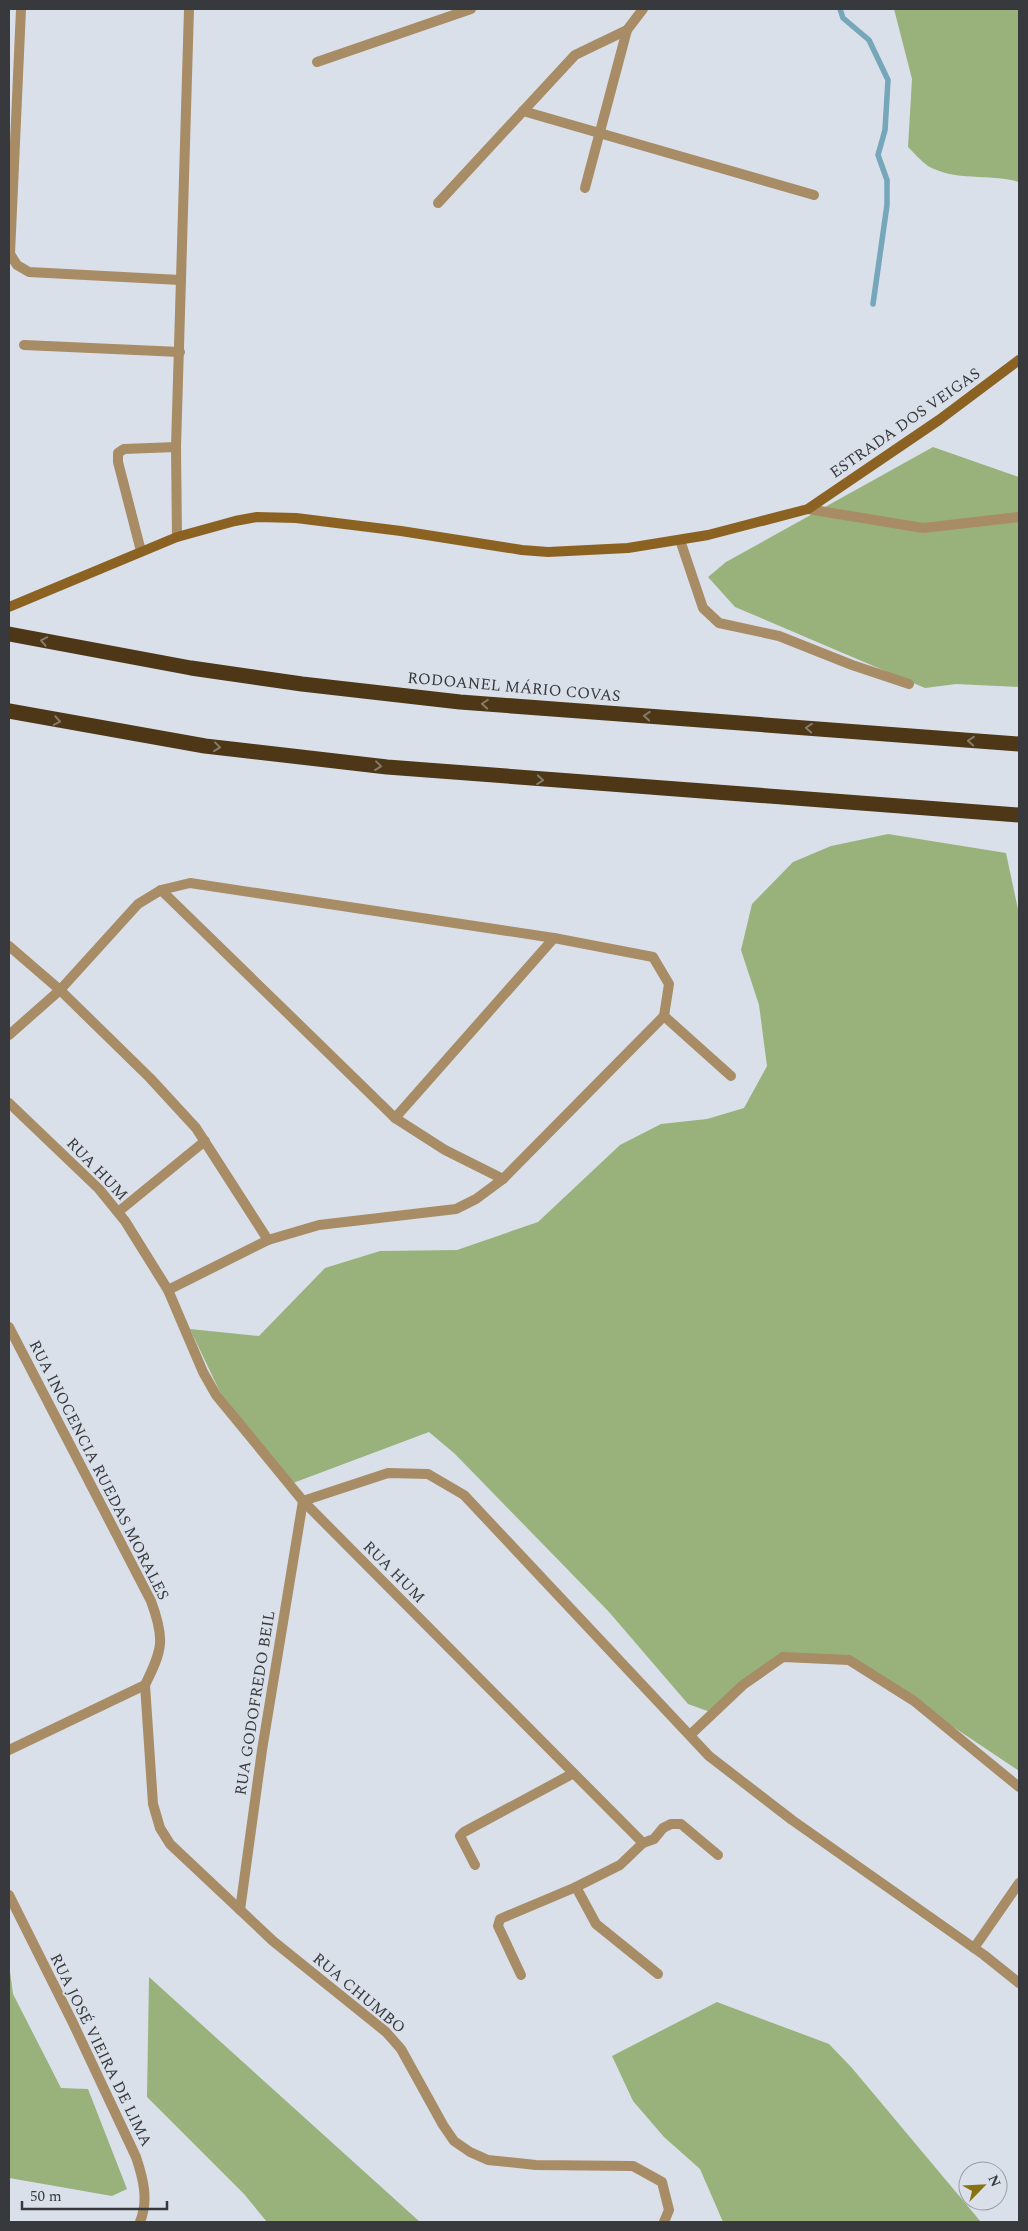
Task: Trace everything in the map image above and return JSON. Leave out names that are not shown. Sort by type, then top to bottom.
[{"type":"highway","name":"RODOANEL MÁRIO COVAS","points":[[9,634],[229,674],[460,702],[1019,744]]},
{"type":"highway","points":[[9,711],[205,746],[396,768],[1019,815]]},
{"type":"street","points":[[21,9],[10,254],[17,265],[28,272],[180,280]]},
{"type":"street","points":[[177,537],[176,447],[189,9]]},
{"type":"street","points":[[317,62],[471,9]]},
{"type":"street","points":[[585,188],[627,30],[643,9]]},
{"type":"street","points":[[438,203],[575,55],[627,30]]},
{"type":"street","points":[[524,111],[814,194]]},
{"type":"street","points":[[24,345],[180,352]]},
{"type":"street","name":"ESTRADA DOS VEIGAS","points":[[9,607],[177,537],[235,521],[273,517],[401,530],[522,550],[548,552],[628,548],[708,535],[808,509],[939,420],[1019,360]]},
{"type":"street","points":[[141,551],[118,462],[118,453],[124,448],[176,447]]},
{"type":"street","points":[[808,509],[923,528],[1019,517]]},
{"type":"street","points":[[680,540],[703,608],[719,623],[779,636],[852,665],[909,684]]},
{"type":"street","points":[[9,1034],[60,990],[138,904],[161,890],[190,883],[554,938],[653,957],[669,984],[664,1016],[502,1180],[476,1199],[456,1209],[319,1225],[268,1240],[168,1290]]},
{"type":"street","points":[[161,890],[395,1118],[445,1150],[502,1180]]},
{"type":"street","points":[[395,1118],[554,938]]},
{"type":"street","points":[[9,946],[60,990],[150,1078],[196,1128],[268,1240]]},
{"type":"street","points":[[664,1016],[731,1076]]},
{"type":"street","name":"RUA HUM","points":[[9,1103],[99,1189],[118,1212],[168,1290],[203,1372],[216,1394],[302,1501],[572,1774],[643,1843]]},
{"type":"street","points":[[118,1212],[205,1141]]},
{"type":"street","name":"RUA INOCENCIA RUEDAS MORALES","points":[[9,1327],[151,1601],[159,1624],[161,1643],[157,1661],[145,1685]]},
{"type":"street","points":[[302,1501],[388,1473],[428,1474],[464,1495],[709,1756],[792,1820],[974,1948],[1019,1983]]},
{"type":"street","name":"RUA GODOFREDO BEIL","points":[[240,1910],[262,1750],[302,1501]]},
{"type":"street","points":[[690,1735],[743,1684],[783,1657],[849,1660],[914,1701],[1019,1787]]},
{"type":"street","points":[[9,1750],[145,1685]]},
{"type":"street","name":"RUA CHUMBO","points":[[145,1685],[153,1797],[160,1828],[170,1844],[273,1941],[391,2038],[401,2049],[443,2125],[454,2141],[488,2160],[536,2165],[633,2166],[662,2182],[669,2210],[664,2222]]},
{"type":"street","points":[[475,1865],[460,1836],[464,1832],[572,1774]]},
{"type":"street","points":[[521,1975],[498,1926],[500,1919],[576,1887],[620,1865],[643,1843],[654,1839],[663,1828],[671,1824],[681,1824],[718,1855]]},
{"type":"street","points":[[974,1948],[1019,1883]]},
{"type":"street","points":[[576,1887],[596,1924],[658,1974]]},
{"type":"street","name":"RUA JOSÉ VIEIRA DE LIMA","points":[[9,1895],[72,2020],[136,2157],[145,2195],[143,2215],[140,2222]]},
{"type":"green space","points":[[894,9],[1019,10],[1019,182],[1008,179],[961,176],[939,171],[925,164],[908,147],[912,79]]},
{"type":"green space","points":[[933,447],[1019,477],[1019,687],[956,684],[925,688],[735,607],[708,577],[726,562]]},
{"type":"green space","points":[[888,834],[1006,853],[1019,914],[1019,1771],[849,1660],[783,1657],[713,1713],[688,1704],[609,1612],[455,1454],[429,1432],[293,1483],[220,1392],[190,1329],[259,1336],[325,1268],[380,1251],[457,1250],[538,1222],[620,1145],[661,1124],[707,1119],[744,1108],[767,1066],[759,1005],[741,950],[752,904],[793,862],[831,846]]},
{"type":"green space","points":[[9,1964],[13,1994],[61,2088],[88,2089],[127,2189],[112,2196],[9,2178]]},
{"type":"green space","points":[[149,1977],[420,2222],[267,2222],[244,2194],[147,2097]]},
{"type":"green space","points":[[717,2002],[829,2044],[852,2068],[958,2195],[958,2211],[972,2211],[981,2222],[723,2222],[700,2169],[664,2137],[633,2101],[612,2056]]},
{"type":"waterway","points":[[840,9],[843,18],[869,40],[888,80],[885,130],[878,155],[887,180],[887,205],[873,304]]}]
